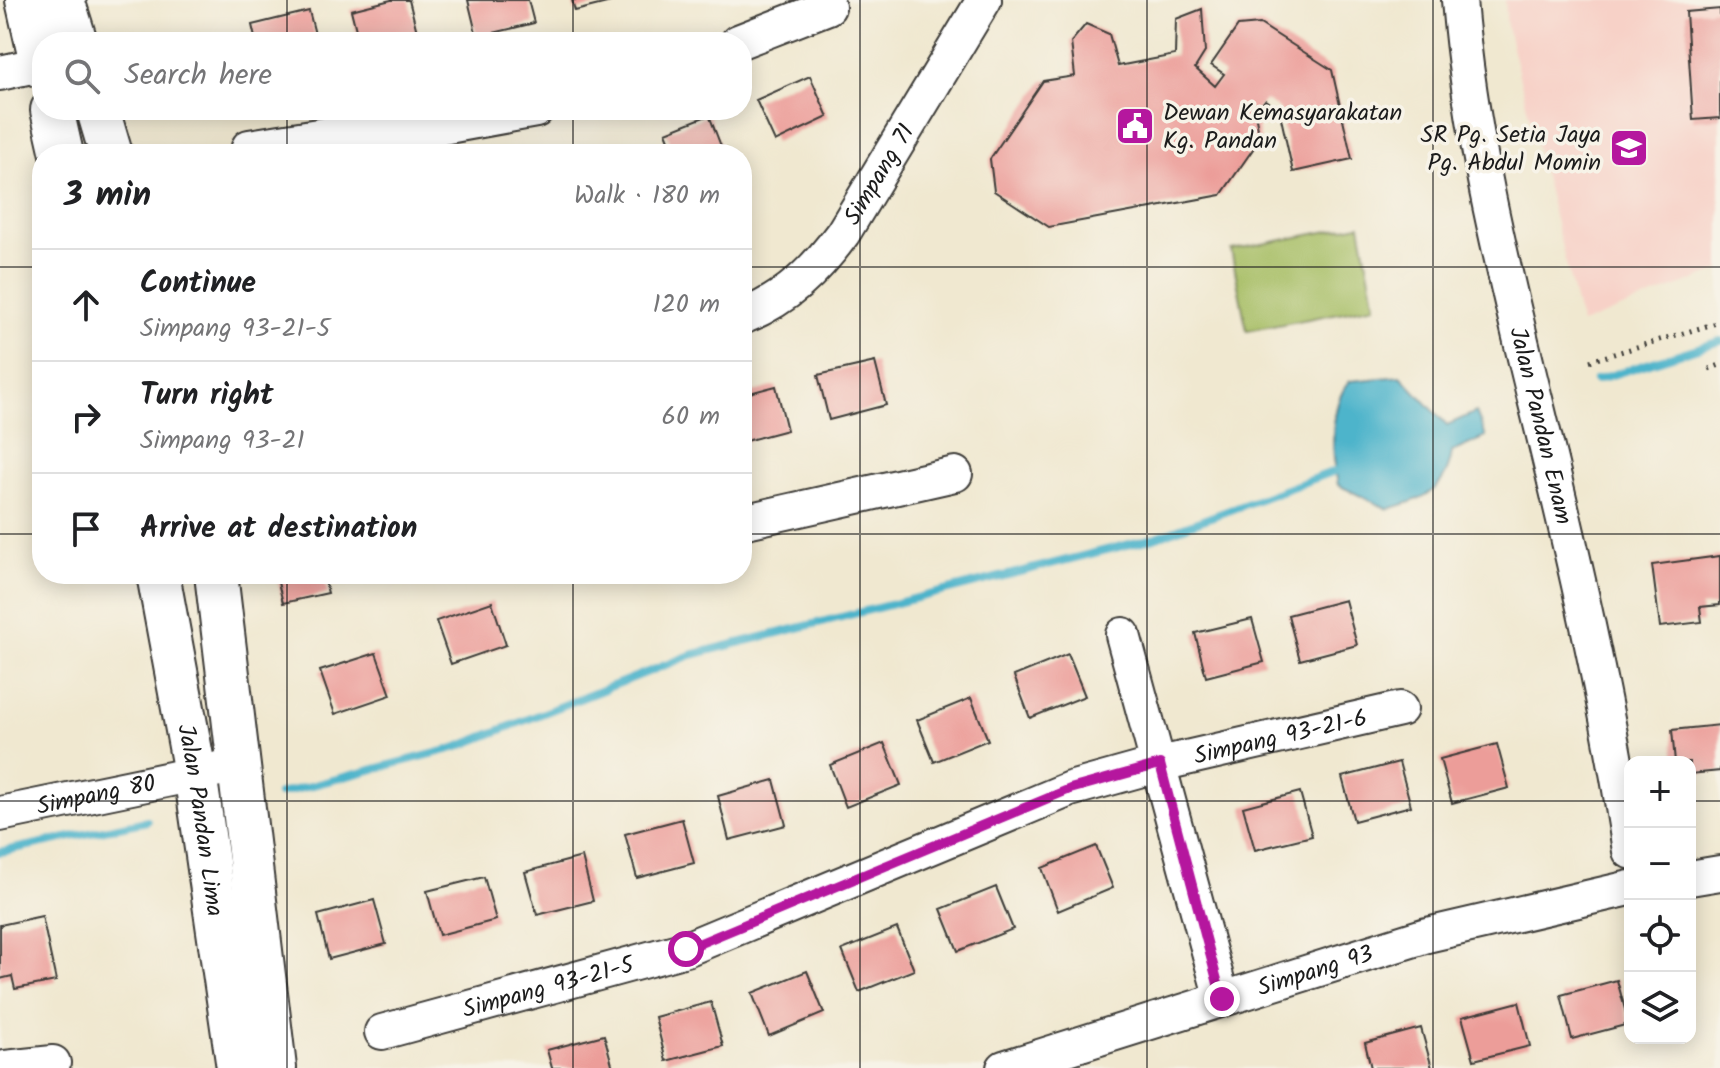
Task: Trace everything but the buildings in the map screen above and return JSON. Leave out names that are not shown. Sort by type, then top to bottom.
[{"type":"main road","points":[[27,0],[34,32]]},
{"type":"main road","points":[[63,0],[73,32]]},
{"type":"main road","points":[[54,120],[60,144]]},
{"type":"main road","points":[[101,120],[108,144]]},
{"type":"main road","name":"Jalan Pandan Lima","points":[[162,584],[195,773],[238,1068]]},
{"type":"main road","name":"Jalan Pandan Lima","points":[[217,584],[275,1068]]},
{"type":"street","name":"Simpang 71","points":[[752,312],[785,297],[818,267],[843,233],[984,0]]},
{"type":"street","name":"Jalan Pandan Enam","points":[[1459,0],[1465,74],[1495,234],[1613,733],[1627,828]]},
{"type":"street","points":[[752,37],[828,7]]},
{"type":"street","points":[[0,73],[32,68]]},
{"type":"street","points":[[268,144],[356,130],[423,142],[501,120]]},
{"type":"street","points":[[752,520],[955,474]]},
{"type":"street","points":[[1123,635],[1222,999]]},
{"type":"street","name":"Simpang 93-21-6","points":[[1160,764],[1400,709]]},
{"type":"street","name":"Simpang 93-21-5","points":[[382,1032],[686,949],[1070,789],[1160,764]]},
{"type":"street","name":"Simpang 80","points":[[0,814],[238,765]]},
{"type":"street","points":[[1696,877],[1720,873]]},
{"type":"street","name":"Simpang 93","points":[[1004,1068],[1427,935],[1624,889]]},
{"type":"street","points":[[5,1068],[53,1063]]},
{"type":"path","points":[[1590,361],[1720,322]]},
{"type":"path","points":[[1709,369],[1720,365]]},
{"type":"shaded area","name":"SR Pg. Setia Jaya Pg. Abdul Momin","points":[[1505,0],[1720,0],[1720,270],[1581,324],[1507,27]]},
{"type":"green space","points":[[1360,225],[1375,306],[1247,331],[1231,250]]},
{"type":"water","points":[[1401,376],[1447,425],[1476,412],[1486,437],[1452,452],[1444,476],[1431,492],[1388,509],[1338,485],[1334,459],[1335,417],[1343,391],[1350,381]]},
{"type":"waterway","points":[[1596,380],[1720,341]]},
{"type":"waterway","points":[[279,794],[455,748],[691,655],[1154,538],[1343,468]]},
{"type":"waterway","points":[[0,852],[147,821]]},
{"type":"place","name":"Dewan Kemasyarakatan Kg. Pandan","points":[[1135,126]]},
{"type":"place","name":"SR Pg. Setia Jaya Pg. Abdul Momin","points":[[1629,148]]},
{"type":"route","points":[[686,949],[1070,789],[1160,764],[1222,999]]}]
